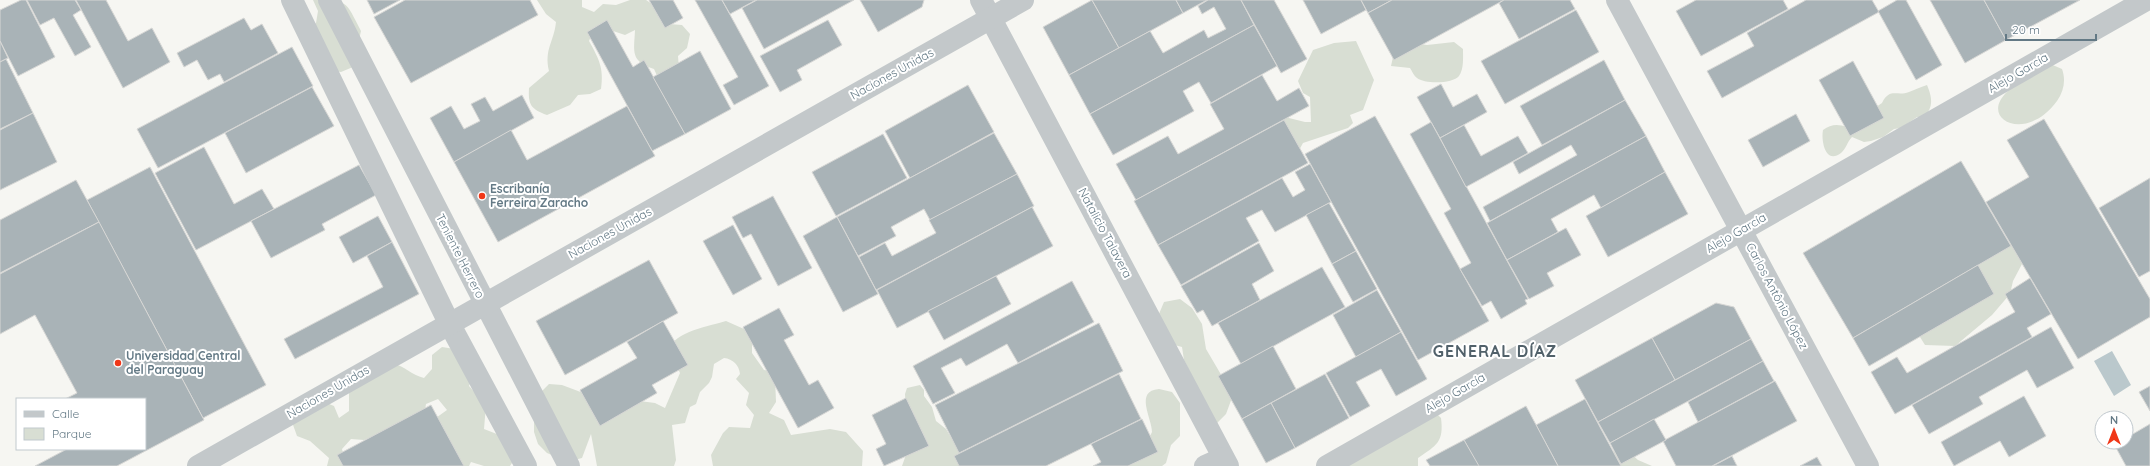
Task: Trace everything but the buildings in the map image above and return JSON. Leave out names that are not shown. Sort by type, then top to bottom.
[{"type":"street","points":[[292,0],[449,323],[526,466]]},
{"type":"street","name":"Teniente Herrero","points":[[328,0],[569,466]]},
{"type":"street","name":"Naciones Unidas","points":[[198,466],[484,304],[986,9],[1023,0]]},
{"type":"street","name":"Carlos Antônio López","points":[[1617,0],[1868,466]]},
{"type":"street","name":"Alejo García","points":[[1327,466],[2146,0]]},
{"type":"street","name":"Natalicio Talavera","points":[[986,9],[1219,463]]},
{"type":"street","points":[[322,62],[352,46]]},
{"type":"green space","points":[[313,0],[333,0],[339,2],[344,4],[352,13],[361,31],[353,67],[341,72],[328,70],[305,31],[316,23],[318,11]]},
{"type":"green space","points":[[537,0],[582,0],[582,7],[594,12],[603,4],[616,5],[630,0],[646,0],[652,4],[669,24],[682,25],[690,34],[687,48],[678,56],[680,82],[659,80],[654,69],[646,66],[637,59],[634,50],[635,30],[625,35],[613,31],[604,22],[594,29],[589,41],[600,64],[602,75],[601,89],[590,94],[578,95],[570,105],[547,115],[537,111],[530,102],[529,88],[549,71],[548,51],[556,22],[546,14]]},
{"type":"green space","points":[[1356,41],[1374,80],[1363,110],[1350,115],[1353,123],[1348,128],[1303,143],[1297,154],[1229,161],[1222,149],[1285,117],[1311,122],[1310,97],[1303,93],[1298,81],[1313,50],[1334,43]]},
{"type":"green space","points":[[1454,42],[1463,49],[1463,63],[1459,76],[1451,81],[1432,82],[1421,80],[1414,75],[1410,68],[1391,66],[1395,48],[1414,43],[1427,45]]},
{"type":"green space","points":[[2048,63],[2062,69],[2064,77],[2064,85],[2057,101],[2045,114],[2032,122],[2020,124],[2009,123],[2002,118],[1998,110],[2000,101],[2008,91]]},
{"type":"green space","points":[[1927,85],[1930,94],[1931,106],[1924,117],[1917,117],[1901,128],[1894,129],[1883,137],[1871,141],[1864,142],[1852,137],[1844,150],[1836,156],[1831,156],[1825,150],[1823,130],[1835,125],[1847,127],[1882,103],[1888,95],[1894,93],[1905,93]]},
{"type":"green space","points":[[2005,243],[2016,244],[2022,264],[2013,281],[2010,294],[1992,315],[1955,346],[1925,345],[1920,337],[1918,317]]},
{"type":"green space","points":[[1180,299],[1192,308],[1202,324],[1206,349],[1233,395],[1226,414],[1216,424],[1184,360],[1182,347],[1163,342],[1156,321],[1164,302]]},
{"type":"green space","points":[[726,321],[744,329],[752,340],[752,353],[764,370],[770,371],[775,377],[776,402],[769,413],[784,420],[791,435],[830,429],[846,432],[863,451],[862,466],[713,466],[711,455],[723,433],[729,427],[750,428],[754,415],[746,405],[749,393],[736,379],[740,374],[737,365],[733,361],[724,358],[714,364],[712,377],[709,383],[700,392],[696,404],[690,407],[685,423],[672,425],[676,460],[674,466],[597,466],[591,434],[582,458],[570,461],[547,453],[538,444],[534,432],[534,407],[538,395],[549,384],[562,385],[586,394],[655,403],[665,408],[680,373],[672,356],[672,344],[684,334],[702,327]]},
{"type":"green space","points":[[442,347],[467,351],[473,374],[469,386],[486,405],[484,429],[507,438],[514,460],[510,466],[484,466],[471,462],[469,466],[452,466],[426,425],[447,410],[438,399],[426,404],[424,416],[364,440],[351,439],[342,449],[345,461],[351,466],[327,466],[329,458],[310,441],[297,436],[292,422],[322,401],[334,406],[339,418],[349,411],[349,386],[392,363],[424,378],[432,369],[432,355]]},
{"type":"green space","points":[[920,385],[924,390],[924,396],[932,407],[936,421],[946,429],[968,466],[902,466],[908,449],[905,394],[907,388]]},
{"type":"green space","points":[[1159,389],[1172,392],[1180,403],[1180,436],[1171,445],[1166,463],[1162,466],[1119,466],[1149,438],[1152,432],[1146,406],[1147,395],[1152,391]]},
{"type":"green space","points":[[1432,409],[1441,418],[1442,426],[1440,438],[1430,450],[1418,458],[1418,466],[1330,466]]},
{"type":"green space","points":[[1615,451],[1628,451],[1638,460],[1652,466],[1581,466]]},
{"type":"shaded area","points":[[2112,351],[2131,385],[2114,396],[2094,361]]},
{"type":"place","name":"Escribanía Ferreira Zaracho","points":[[482,196]]},
{"type":"place","name":"Universidad Central del Paraguay","points":[[118,363]]},
{"type":"district","name":"GENERAL DÍAZ","points":[[1495,351]]}]
